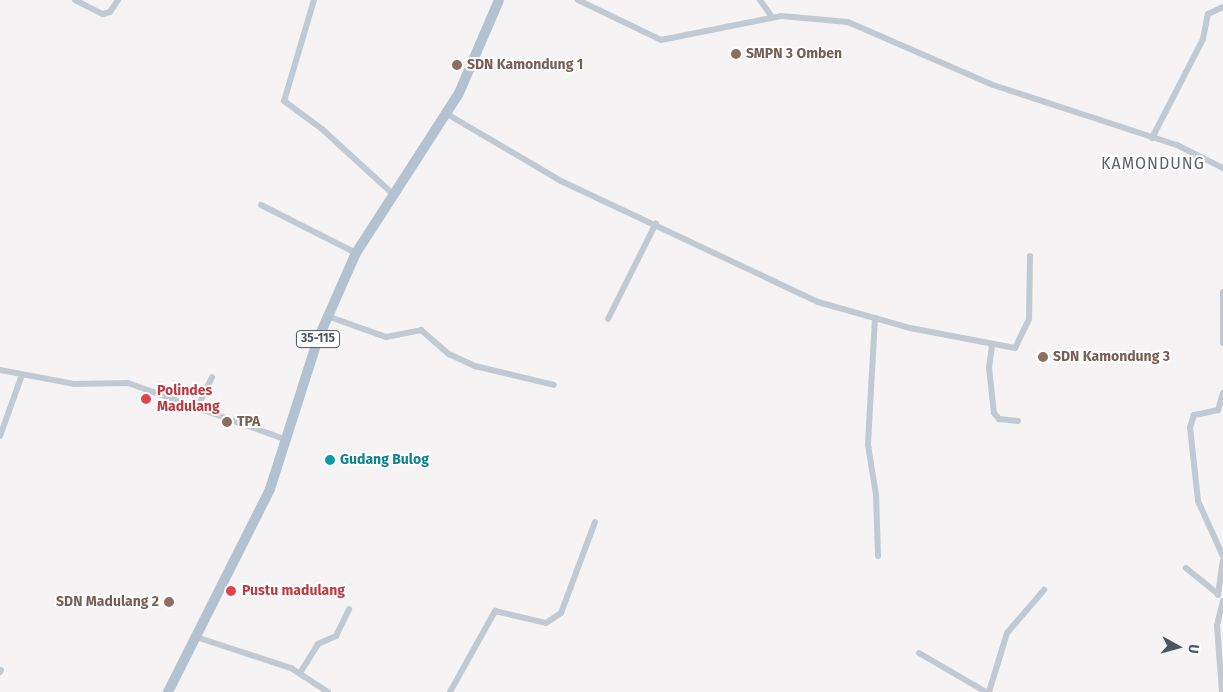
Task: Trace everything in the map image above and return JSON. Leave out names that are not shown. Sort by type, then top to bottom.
[{"type":"main road","name":"35-115","points":[[168,692],[270,490],[284,439],[327,316],[356,253],[447,114],[499,0]]},
{"type":"street","points":[[74,0],[103,14],[110,12],[118,0]]},
{"type":"street","points":[[314,0],[284,101],[322,129],[394,195]]},
{"type":"street","points":[[578,0],[661,40],[772,17],[848,22],[993,85],[1152,138],[1223,168]]},
{"type":"street","points":[[760,0],[772,17]]},
{"type":"street","points":[[1152,138],[1204,36],[1208,14],[1223,7]]},
{"type":"street","points":[[447,114],[514,157],[656,223],[818,302],[875,318],[992,346],[1015,348],[1026,334],[1030,256]]},
{"type":"street","points":[[261,205],[356,253]]},
{"type":"street","points":[[608,320],[656,223]]},
{"type":"street","points":[[1223,292],[1223,343]]},
{"type":"street","points":[[327,316],[386,337],[421,330],[449,354],[475,366],[554,385]]},
{"type":"street","points":[[875,318],[868,445],[876,495],[878,556]]},
{"type":"street","points":[[992,346],[989,368],[994,413],[998,419],[1018,421]]},
{"type":"street","points":[[0,370],[74,384],[128,383],[198,406],[284,439]]},
{"type":"street","points":[[0,436],[22,375]]},
{"type":"street","points":[[198,406],[212,377]]},
{"type":"street","points":[[1223,393],[1218,410],[1194,415],[1190,427],[1198,500],[1223,556]]},
{"type":"street","points":[[450,692],[494,610],[546,623],[561,613],[596,522]]},
{"type":"street","points":[[1222,692],[1217,636],[1223,561]]},
{"type":"street","points":[[1186,568],[1221,598]]},
{"type":"street","points":[[919,653],[987,692],[1007,633],[1044,590]]},
{"type":"street","points":[[300,673],[318,644],[336,636],[349,610]]},
{"type":"street","points":[[196,637],[300,673],[328,692]]},
{"type":"place","name":"SMPN 3 Omben","points":[[736,54]]},
{"type":"place","name":"SDN Kamondung 1","points":[[457,65]]},
{"type":"place","name":"SDN Kamondung 3","points":[[1043,357]]},
{"type":"place","name":"Polindes Madulang","points":[[146,399]]},
{"type":"place","name":"TPA","points":[[227,422]]},
{"type":"place","name":"Gudang Bulog","points":[[330,460]]},
{"type":"place","name":"Pustu madulang","points":[[231,591]]},
{"type":"place","name":"SDN Madulang 2","points":[[169,602]]},
{"type":"district","name":"KAMONDUNG","points":[[1153,164]]}]
